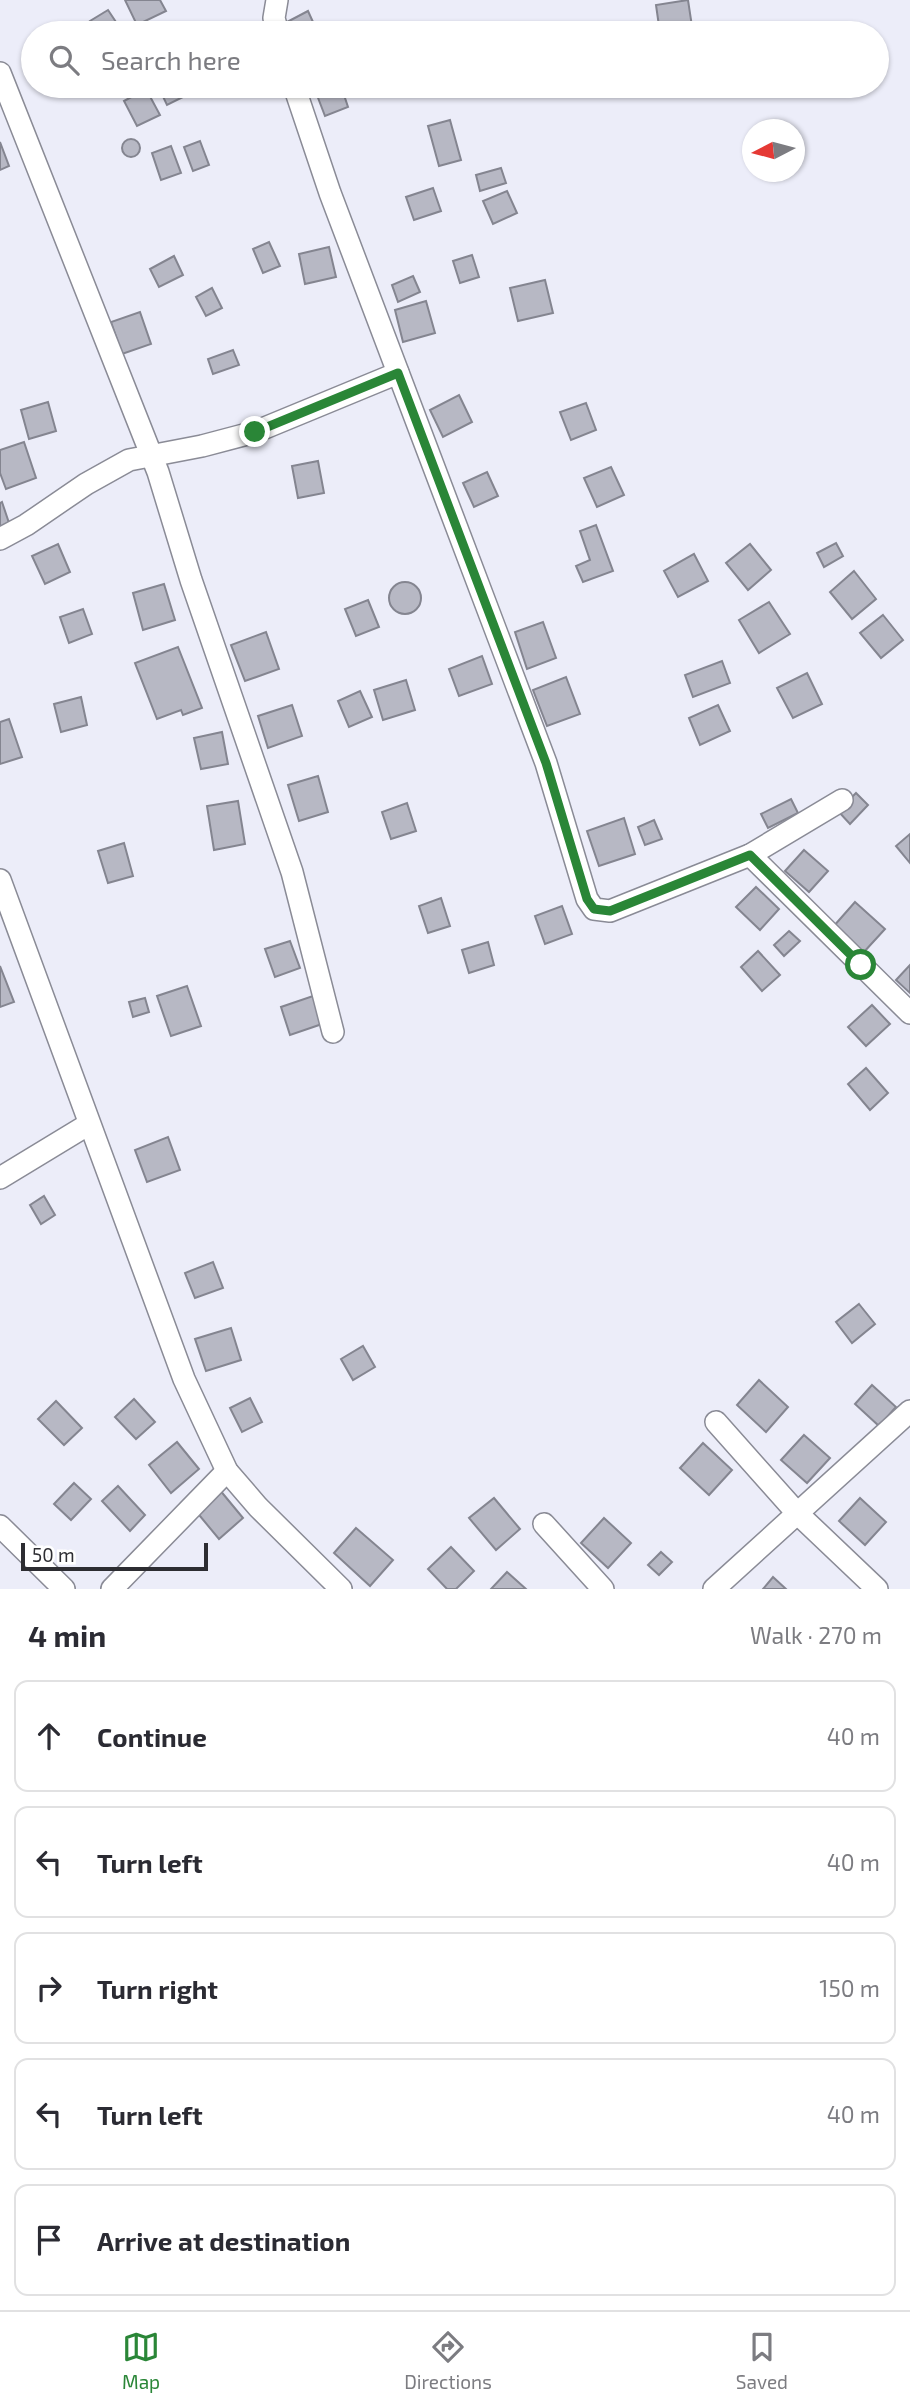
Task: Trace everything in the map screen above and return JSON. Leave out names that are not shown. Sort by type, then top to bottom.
[{"type":"street","points":[[275,21],[277,0]]},
{"type":"street","points":[[0,73],[162,484],[191,580],[292,872],[333,1032]]},
{"type":"street","points":[[298,98],[330,193],[546,763],[587,899],[594,909],[610,911],[750,855],[842,800]]},
{"type":"street","points":[[0,539],[129,460],[202,446],[255,432],[398,373]]},
{"type":"street","points":[[750,855],[910,1013]]},
{"type":"street","points":[[0,880],[184,1379],[227,1471],[258,1507],[341,1589]]},
{"type":"street","points":[[0,1178],[89,1125]]},
{"type":"street","points":[[714,1589],[910,1411]]},
{"type":"street","points":[[716,1422],[797,1513],[877,1589]]},
{"type":"street","points":[[112,1589],[227,1471]]},
{"type":"street","points":[[544,1524],[603,1589]]},
{"type":"street","points":[[0,1526],[64,1589]]},
{"type":"building","points":[[125,0],[160,0],[166,11],[145,21],[135,21]]},
{"type":"building","points":[[688,0],[691,21],[658,21],[656,5]]},
{"type":"building","points":[[108,10],[115,21],[90,21]]},
{"type":"building","points":[[308,11],[313,21],[289,21]]},
{"type":"building","points":[[130,98],[151,98],[160,115],[137,126],[124,101]]},
{"type":"building","points":[[164,98],[181,98],[167,105]]},
{"type":"building","points":[[318,98],[345,98],[348,107],[325,116]]},
{"type":"building","points":[[450,120],[461,160],[439,166],[428,126]]},
{"type":"building","points":[[131,139],[137,142],[140,148],[137,154],[131,157],[125,154],[122,148],[125,142]]},
{"type":"building","points":[[200,141],[209,165],[193,171],[184,147]]},
{"type":"building","points":[[0,142],[9,166],[0,170]]},
{"type":"building","points":[[171,146],[181,173],[161,180],[152,153]]},
{"type":"building","points":[[501,168],[506,183],[480,191],[476,175]]},
{"type":"building","points":[[433,188],[441,211],[414,220],[406,197]]},
{"type":"building","points":[[507,191],[517,213],[493,224],[483,201]]},
{"type":"building","points":[[269,242],[280,266],[263,273],[253,249]]},
{"type":"building","points":[[329,247],[336,277],[305,284],[299,254]]},
{"type":"building","points":[[472,255],[479,277],[460,283],[453,261]]},
{"type":"building","points":[[174,256],[183,275],[159,287],[150,269]]},
{"type":"building","points":[[413,276],[420,292],[398,302],[392,285]]},
{"type":"building","points":[[545,280],[553,313],[518,321],[510,288]]},
{"type":"building","points":[[212,288],[222,308],[206,316],[196,297]]},
{"type":"building","points":[[426,301],[435,333],[403,342],[395,310]]},
{"type":"building","points":[[140,312],[151,344],[122,354],[111,322]]},
{"type":"building","points":[[233,350],[239,365],[213,374],[208,359]]},
{"type":"building","points":[[459,395],[472,422],[443,437],[430,410]]},
{"type":"building","points":[[48,402],[56,431],[29,439],[21,410]]},
{"type":"building","points":[[586,403],[596,430],[571,440],[560,412]]},
{"type":"building","points":[[24,442],[36,478],[6,489],[0,473],[0,450]]},
{"type":"building","points":[[318,461],[324,493],[298,498],[292,466]]},
{"type":"building","points":[[611,467],[624,495],[597,507],[584,478]]},
{"type":"building","points":[[487,472],[498,496],[474,507],[463,483]]},
{"type":"building","points":[[2,502],[10,526],[0,530],[0,503]]},
{"type":"building","points":[[596,525],[613,571],[583,582],[576,566],[590,560],[580,531]]},
{"type":"building","points":[[836,543],[843,556],[824,567],[817,553]]},
{"type":"building","points":[[58,544],[70,572],[45,584],[32,556]]},
{"type":"building","points":[[750,544],[771,570],[748,590],[726,563]]},
{"type":"building","points":[[694,554],[708,581],[678,597],[664,571]]},
{"type":"building","points":[[854,571],[876,599],[852,619],[830,592]]},
{"type":"building","points":[[405,582],[416,587],[421,598],[416,609],[405,614],[394,609],[389,598],[394,587]]},
{"type":"building","points":[[164,584],[175,620],[143,630],[133,593]]},
{"type":"building","points":[[368,600],[379,627],[356,636],[345,609]]},
{"type":"building","points":[[769,602],[790,634],[759,653],[739,620]]},
{"type":"building","points":[[83,609],[92,634],[69,643],[60,617]]},
{"type":"building","points":[[883,615],[903,640],[881,658],[860,633]]},
{"type":"building","points":[[543,622],[556,658],[527,669],[515,632]]},
{"type":"building","points":[[266,632],[279,669],[245,681],[231,645]]},
{"type":"building","points":[[178,647],[202,708],[183,715],[181,710],[157,719],[135,663]]},
{"type":"building","points":[[482,656],[492,684],[459,696],[449,669]]},
{"type":"building","points":[[722,661],[730,683],[693,697],[685,675]]},
{"type":"building","points":[[807,673],[822,704],[793,718],[777,688]]},
{"type":"building","points":[[566,677],[580,714],[547,726],[533,690]]},
{"type":"building","points":[[406,680],[415,710],[383,720],[374,690]]},
{"type":"building","points":[[360,691],[372,717],[349,727],[338,701]]},
{"type":"building","points":[[81,697],[87,725],[61,732],[54,704]]},
{"type":"building","points":[[292,705],[302,736],[268,748],[258,716]]},
{"type":"building","points":[[718,705],[730,731],[700,745],[689,718]]},
{"type":"building","points":[[9,719],[22,757],[0,764],[0,722]]},
{"type":"building","points":[[222,732],[228,764],[201,769],[194,738]]},
{"type":"building","points":[[318,776],[328,812],[299,821],[288,785]]},
{"type":"building","points":[[856,793],[868,805],[850,824],[838,811]]},
{"type":"building","points":[[791,799],[798,813],[768,828],[761,814]]},
{"type":"building","points":[[238,801],[245,844],[214,850],[207,806]]},
{"type":"building","points":[[407,803],[416,831],[391,839],[382,812]]},
{"type":"building","points":[[624,818],[635,854],[599,866],[587,831]]},
{"type":"building","points":[[654,820],[662,839],[645,845],[638,827]]},
{"type":"building","points":[[910,834],[910,863],[896,846]]},
{"type":"building","points":[[124,843],[133,876],[108,883],[98,851]]},
{"type":"building","points":[[804,850],[828,871],[809,892],[785,871]]},
{"type":"building","points":[[756,887],[779,909],[760,930],[736,907]]},
{"type":"building","points":[[441,898],[450,926],[428,933],[419,906]]},
{"type":"building","points":[[855,902],[885,929],[863,953],[833,927]]},
{"type":"building","points":[[562,906],[572,934],[545,944],[535,916]]},
{"type":"building","points":[[789,931],[800,941],[784,956],[774,945]]},
{"type":"building","points":[[290,941],[300,968],[275,977],[265,949]]},
{"type":"building","points":[[488,942],[494,965],[469,973],[462,950]]},
{"type":"building","points":[[758,951],[780,975],[762,991],[741,967]]},
{"type":"building","points":[[910,965],[910,993],[896,980]]},
{"type":"building","points":[[0,966],[14,1002],[0,1007]]},
{"type":"building","points":[[187,986],[201,1026],[171,1036],[157,996]]},
{"type":"building","points":[[313,996],[322,1024],[290,1035],[281,1007]]},
{"type":"building","points":[[145,998],[149,1012],[133,1017],[129,1002]]},
{"type":"building","points":[[872,1005],[890,1024],[866,1046],[848,1027]]},
{"type":"building","points":[[866,1068],[888,1093],[870,1110],[848,1084]]},
{"type":"building","points":[[168,1137],[180,1170],[147,1182],[135,1150]]},
{"type":"building","points":[[44,1196],[55,1215],[41,1224],[30,1205]]},
{"type":"building","points":[[213,1262],[223,1288],[195,1298],[185,1273]]},
{"type":"building","points":[[859,1304],[875,1324],[852,1343],[836,1322]]},
{"type":"building","points":[[231,1328],[241,1360],[206,1371],[195,1339]]},
{"type":"building","points":[[363,1346],[375,1367],[353,1380],[341,1359]]},
{"type":"building","points":[[759,1380],[788,1407],[766,1432],[737,1405]]},
{"type":"building","points":[[872,1385],[896,1407],[879,1426],[855,1404]]},
{"type":"building","points":[[250,1398],[262,1422],[242,1432],[230,1408]]},
{"type":"building","points":[[134,1399],[155,1422],[136,1439],[115,1417]]},
{"type":"building","points":[[56,1401],[82,1428],[64,1445],[38,1419]]},
{"type":"building","points":[[804,1435],[830,1458],[807,1483],[781,1460]]},
{"type":"building","points":[[177,1442],[199,1469],[171,1493],[149,1465]]},
{"type":"building","points":[[703,1443],[732,1470],[709,1495],[680,1468]]},
{"type":"building","points":[[74,1483],[91,1499],[71,1520],[54,1504]]},
{"type":"building","points":[[118,1486],[145,1515],[130,1531],[102,1501]]},
{"type":"building","points":[[219,1489],[243,1518],[219,1539],[195,1510]]},
{"type":"building","points":[[494,1498],[520,1529],[496,1550],[469,1518]]},
{"type":"building","points":[[860,1498],[886,1522],[865,1545],[839,1521]]},
{"type":"building","points":[[604,1518],[631,1543],[608,1568],[581,1543]]},
{"type":"building","points":[[356,1528],[393,1560],[370,1586],[334,1553]]},
{"type":"building","points":[[451,1547],[474,1571],[456,1589],[447,1589],[428,1569]]},
{"type":"building","points":[[661,1552],[672,1562],[659,1575],[648,1565]]},
{"type":"building","points":[[507,1572],[526,1589],[491,1589]]},
{"type":"building","points":[[773,1577],[786,1589],[763,1589]]},
{"type":"route","points":[[255,432],[398,373],[546,763],[587,899],[594,909],[610,911],[750,855],[861,965]]}]
